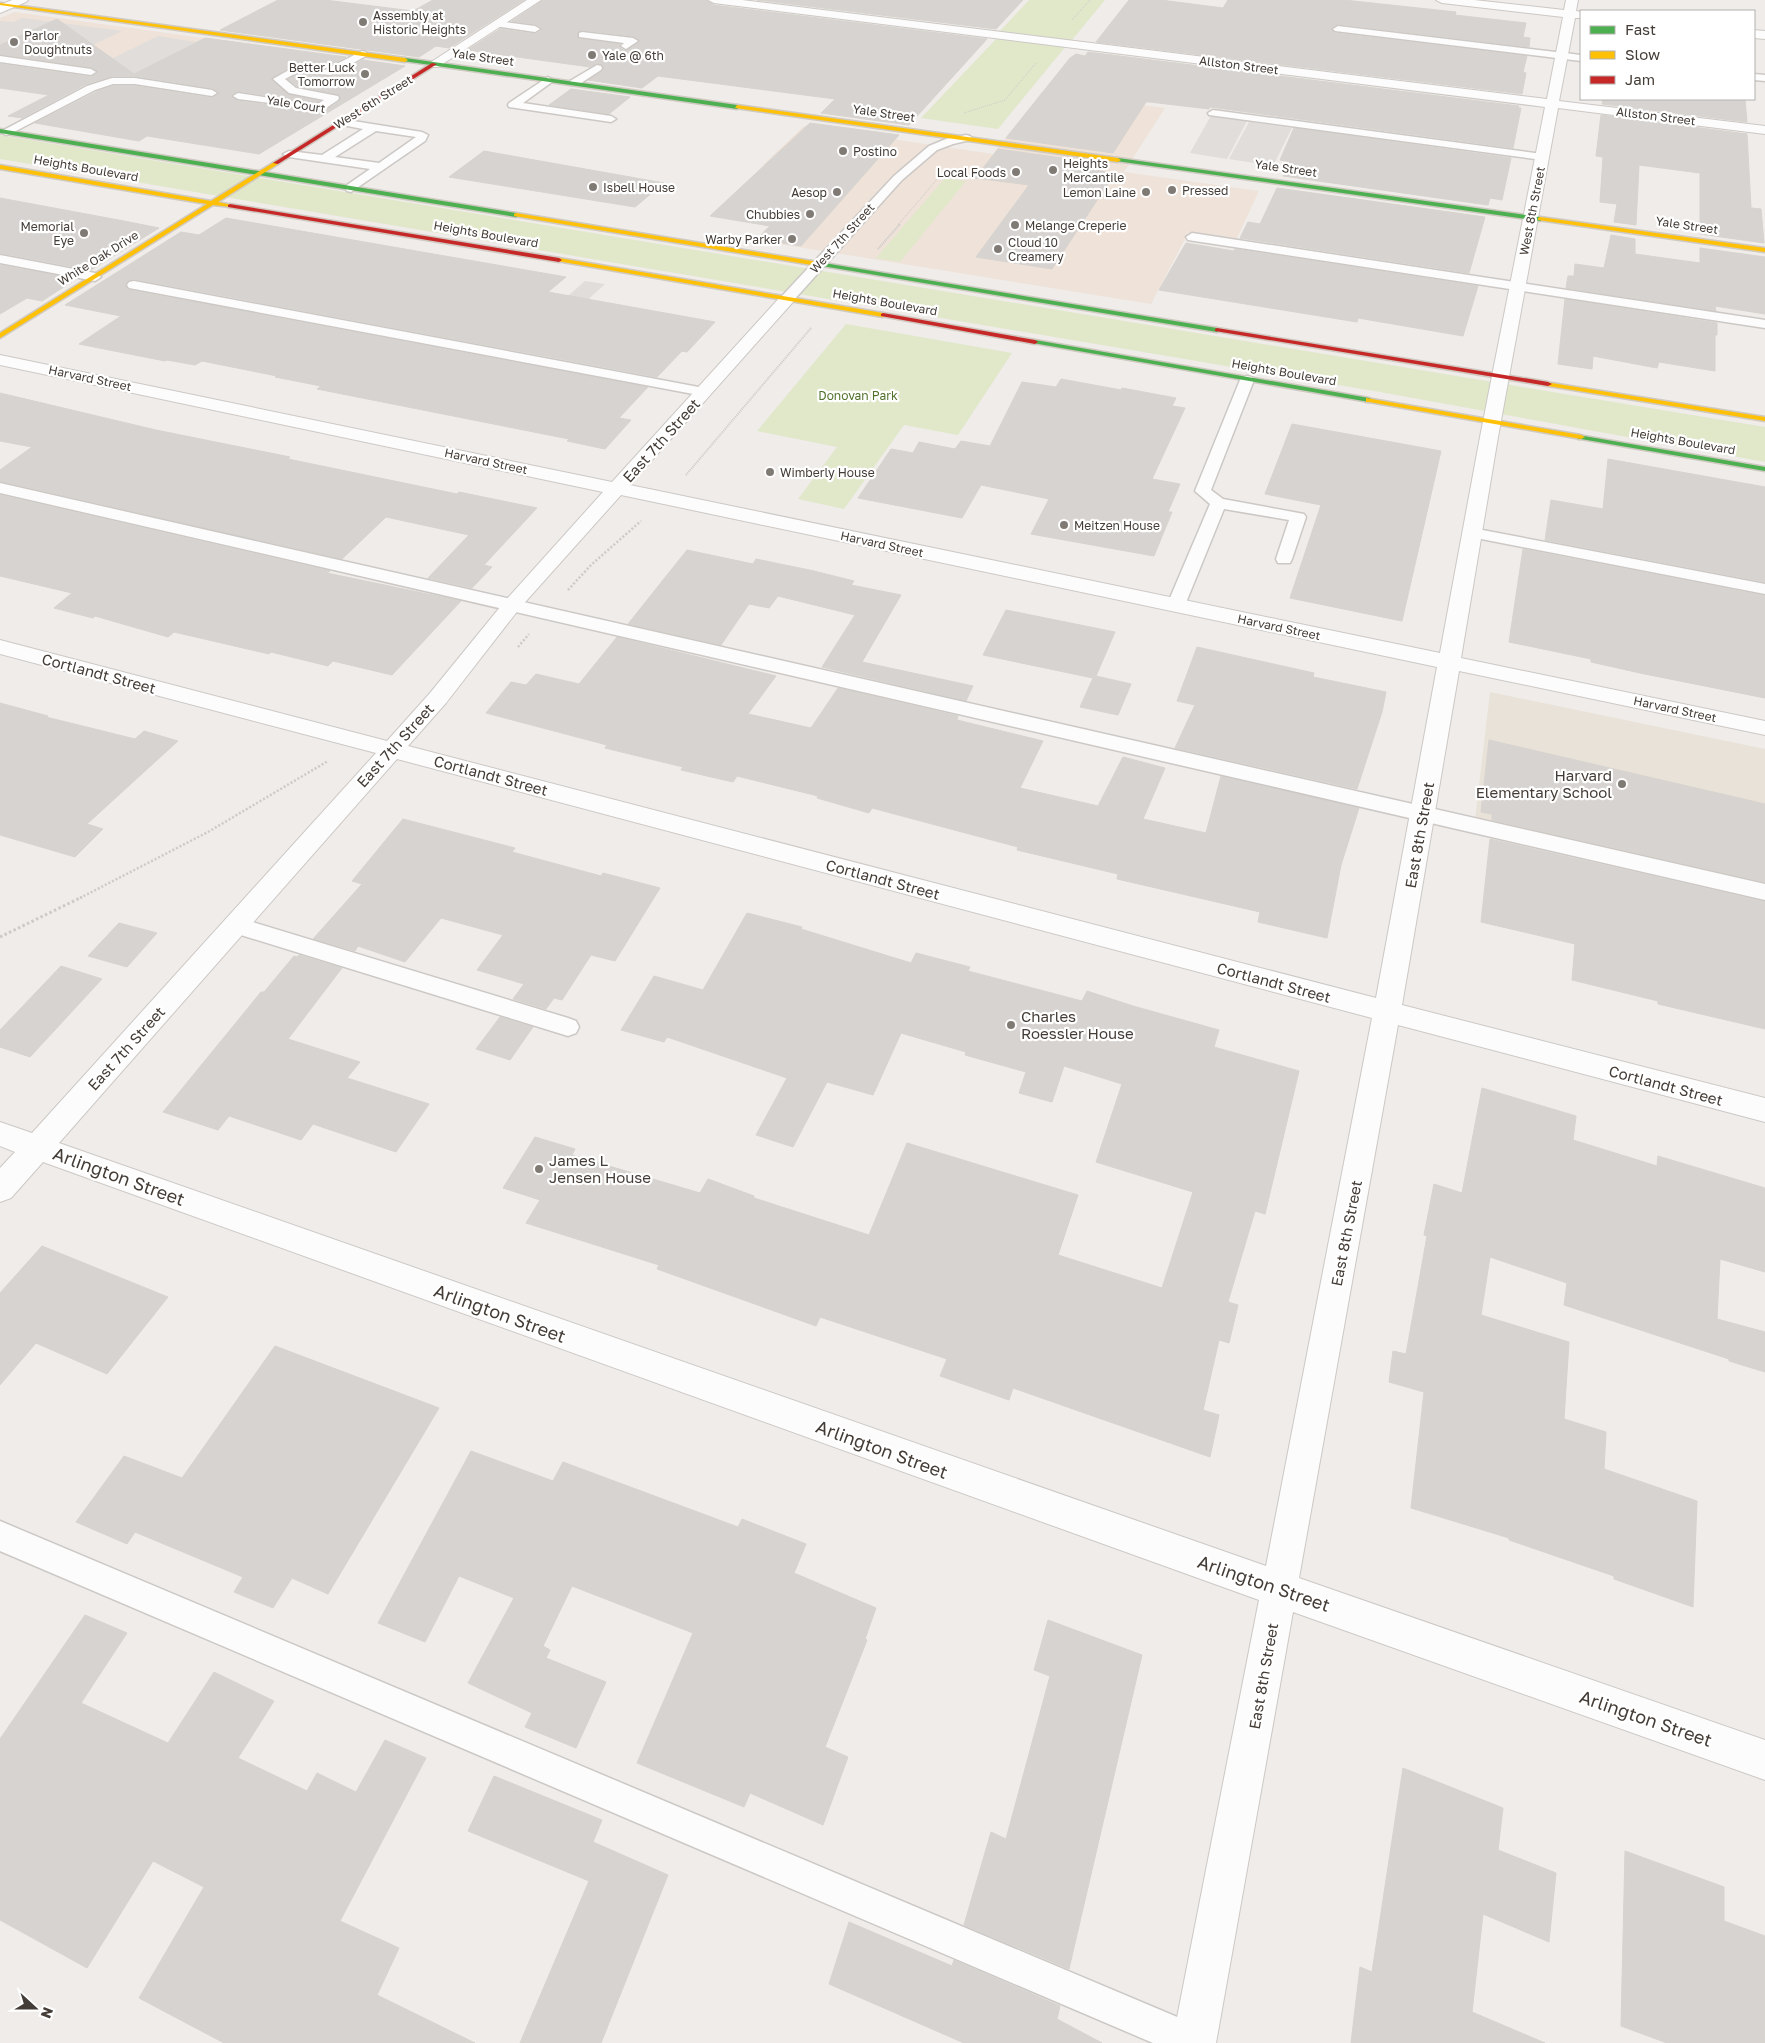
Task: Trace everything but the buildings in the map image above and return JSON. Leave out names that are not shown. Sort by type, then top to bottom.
[{"type":"main road","name":"Yale Street","points":[[3,6],[574,83],[919,141],[966,138],[1765,250]]},
{"type":"main road","name":"West 6th Street","points":[[211,204],[434,64]]},
{"type":"main road","name":"Heights Boulevard","points":[[3,132],[1765,419]]},
{"type":"main road","name":"Heights Boulevard","points":[[0,167],[211,204],[787,299],[1765,469]]},
{"type":"main road","name":"White Oak Drive","points":[[0,336],[211,204]]},
{"type":"street","points":[[3,6],[22,0]]},
{"type":"street","name":"West 6th Street","points":[[434,64],[534,0]]},
{"type":"street","name":"Allston Street","points":[[714,0],[1765,130]]},
{"type":"street","points":[[1442,0],[1575,14]]},
{"type":"street","name":"West 8th Street","points":[[1492,422],[1552,104],[1562,56],[1575,14],[1572,0]]},
{"type":"street","name":"East 7th Street","points":[[0,1189],[438,698],[512,605],[787,299]]},
{"type":"street","name":"Harvard Street","points":[[0,360],[1765,728]]},
{"type":"street","name":"East 8th Street","points":[[1195,2043],[1387,1012],[1492,422]]},
{"type":"street","name":"Cortlandt Street","points":[[0,647],[1765,1110]]},
{"type":"street","name":"Arlington Street","points":[[0,1134],[869,1445],[1765,1760]]},
{"type":"lane","points":[[497,24],[535,29]]},
{"type":"lane","points":[[1338,29],[1580,58]]},
{"type":"lane","points":[[582,35],[632,41],[626,46]]},
{"type":"lane","points":[[319,108],[334,98],[293,91],[278,79],[296,69],[327,74],[362,54]]},
{"type":"lane","points":[[0,59],[91,72]]},
{"type":"lane","points":[[574,83],[597,68]]},
{"type":"lane","points":[[548,80],[513,105],[611,119]]},
{"type":"lane","points":[[3,132],[91,88],[112,81],[135,81],[212,93]]},
{"type":"lane","name":"Yale Court","points":[[238,96],[354,113]]},
{"type":"lane","points":[[1213,113],[1542,157]]},
{"type":"lane","points":[[340,122],[422,135],[421,139],[351,188]]},
{"type":"lane","points":[[324,159],[374,127]]},
{"type":"lane","name":"West 7th Street","points":[[787,299],[898,178],[933,148],[950,141],[966,138]]},
{"type":"lane","name":"West 7th Street","points":[[898,178],[919,141]]},
{"type":"lane","points":[[289,154],[380,167]]},
{"type":"lane","points":[[1192,237],[1765,324]]},
{"type":"lane","points":[[0,259],[95,277]]},
{"type":"lane","points":[[134,285],[704,392]]},
{"type":"lane","points":[[1247,380],[1203,491],[1218,503],[1298,518],[1284,560]]},
{"type":"lane","points":[[0,488],[1765,892]]},
{"type":"lane","points":[[1176,605],[1218,503]]},
{"type":"lane","points":[[1472,533],[1765,589]]},
{"type":"lane","points":[[236,924],[568,1027]]},
{"type":"lane","points":[[0,1536],[1195,2043]]},
{"type":"path","points":[[960,114],[1005,100],[1038,60]]},
{"type":"path","points":[[875,252],[945,171]]},
{"type":"path","points":[[686,475],[814,325]]},
{"type":"path","points":[[565,593],[591,565],[644,518]]},
{"type":"path","points":[[0,937],[240,813],[334,756]]},
{"type":"shaded area","points":[[15,12],[203,38],[130,76],[0,56],[0,18]]},
{"type":"shaded area","points":[[23,18],[122,31],[91,46],[17,36],[0,44],[0,21],[13,22]]},
{"type":"shaded area","points":[[158,36],[196,42],[135,73],[95,67]]},
{"type":"shaded area","points":[[1042,92],[1165,108],[1124,172],[1259,191],[1236,240],[1188,233],[1151,304],[755,240],[810,183],[772,178],[763,165],[804,126],[993,154]]},
{"type":"shaded area","points":[[1212,114],[1248,119],[1227,159],[1190,153]]},
{"type":"shaded area","points":[[1249,122],[1292,128],[1273,166],[1229,159]]},
{"type":"shaded area","points":[[585,281],[605,284],[533,350],[511,346]]},
{"type":"shaded area","name":"Harvard Elementary School","points":[[1490,692],[1765,749],[1765,885],[1475,819]]},
{"type":"green space","points":[[1029,0],[1105,0],[1072,40],[1000,31]]},
{"type":"green space","points":[[997,38],[1066,46],[998,129],[921,118]]},
{"type":"green space","points":[[0,135],[1765,427],[1765,462],[1380,392],[0,159]]},
{"type":"green space","points":[[945,178],[966,181],[900,262],[876,258]]},
{"type":"green space","name":"Donovan Park","points":[[846,324],[1012,353],[958,435],[904,425],[844,509],[798,499],[837,447],[757,431]]},
{"type":"traffic: fast","points":[[405,60],[737,107]]},
{"type":"traffic: fast","points":[[0,131],[516,215]]},
{"type":"traffic: fast","points":[[1118,160],[1540,219]]},
{"type":"traffic: fast","points":[[818,264],[1217,330]]},
{"type":"traffic: fast","points":[[1035,342],[1369,400]]},
{"type":"traffic: fast","points":[[1581,437],[1765,469]]},
{"type":"traffic: slow","points":[[0,4],[405,60]]},
{"type":"traffic: slow","points":[[737,107],[1118,160]]},
{"type":"traffic: slow","points":[[0,336],[276,163]]},
{"type":"traffic: slow","points":[[0,167],[230,206]]},
{"type":"traffic: slow","points":[[516,215],[818,264]]},
{"type":"traffic: slow","points":[[1540,219],[1765,250]]},
{"type":"traffic: slow","points":[[559,260],[883,315]]},
{"type":"traffic: slow","points":[[1548,384],[1765,419]]},
{"type":"traffic: slow","points":[[1369,400],[1581,437]]},
{"type":"traffic: jam","points":[[276,163],[434,64]]},
{"type":"traffic: jam","points":[[230,206],[559,260]]},
{"type":"traffic: jam","points":[[883,315],[1035,342]]},
{"type":"traffic: jam","points":[[1217,330],[1548,384]]},
{"type":"place","name":"Assembly at Historic Heights","points":[[363,22]]},
{"type":"place","name":"Parlor Doughtnuts","points":[[14,42]]},
{"type":"place","name":"Yale @ 6th","points":[[592,55]]},
{"type":"place","name":"Better Luck Tomorrow","points":[[365,74]]},
{"type":"place","name":"Postino","points":[[843,151]]},
{"type":"place","name":"Heights Mercantile","points":[[1053,170]]},
{"type":"place","name":"Local Foods","points":[[1016,172]]},
{"type":"place","name":"Isbell House","points":[[593,187]]},
{"type":"place","name":"Pressed","points":[[1172,190]]},
{"type":"place","name":"Aesop","points":[[837,192]]},
{"type":"place","name":"Lemon Laine","points":[[1146,192]]},
{"type":"place","name":"Chubbies","points":[[810,214]]},
{"type":"place","name":"Melange Creperie","points":[[1015,225]]},
{"type":"place","name":"Memorial Eye","points":[[84,233]]},
{"type":"place","name":"Warby Parker","points":[[792,239]]},
{"type":"place","name":"Cloud 10 Creamery","points":[[998,249]]},
{"type":"place","name":"Wimberly House","points":[[770,472]]},
{"type":"place","name":"Meitzen House","points":[[1064,525]]},
{"type":"place","name":"Harvard Elementary School","points":[[1622,784]]},
{"type":"place","name":"Charles Roessler House","points":[[1011,1025]]},
{"type":"place","name":"James L Jensen House","points":[[539,1169]]}]
